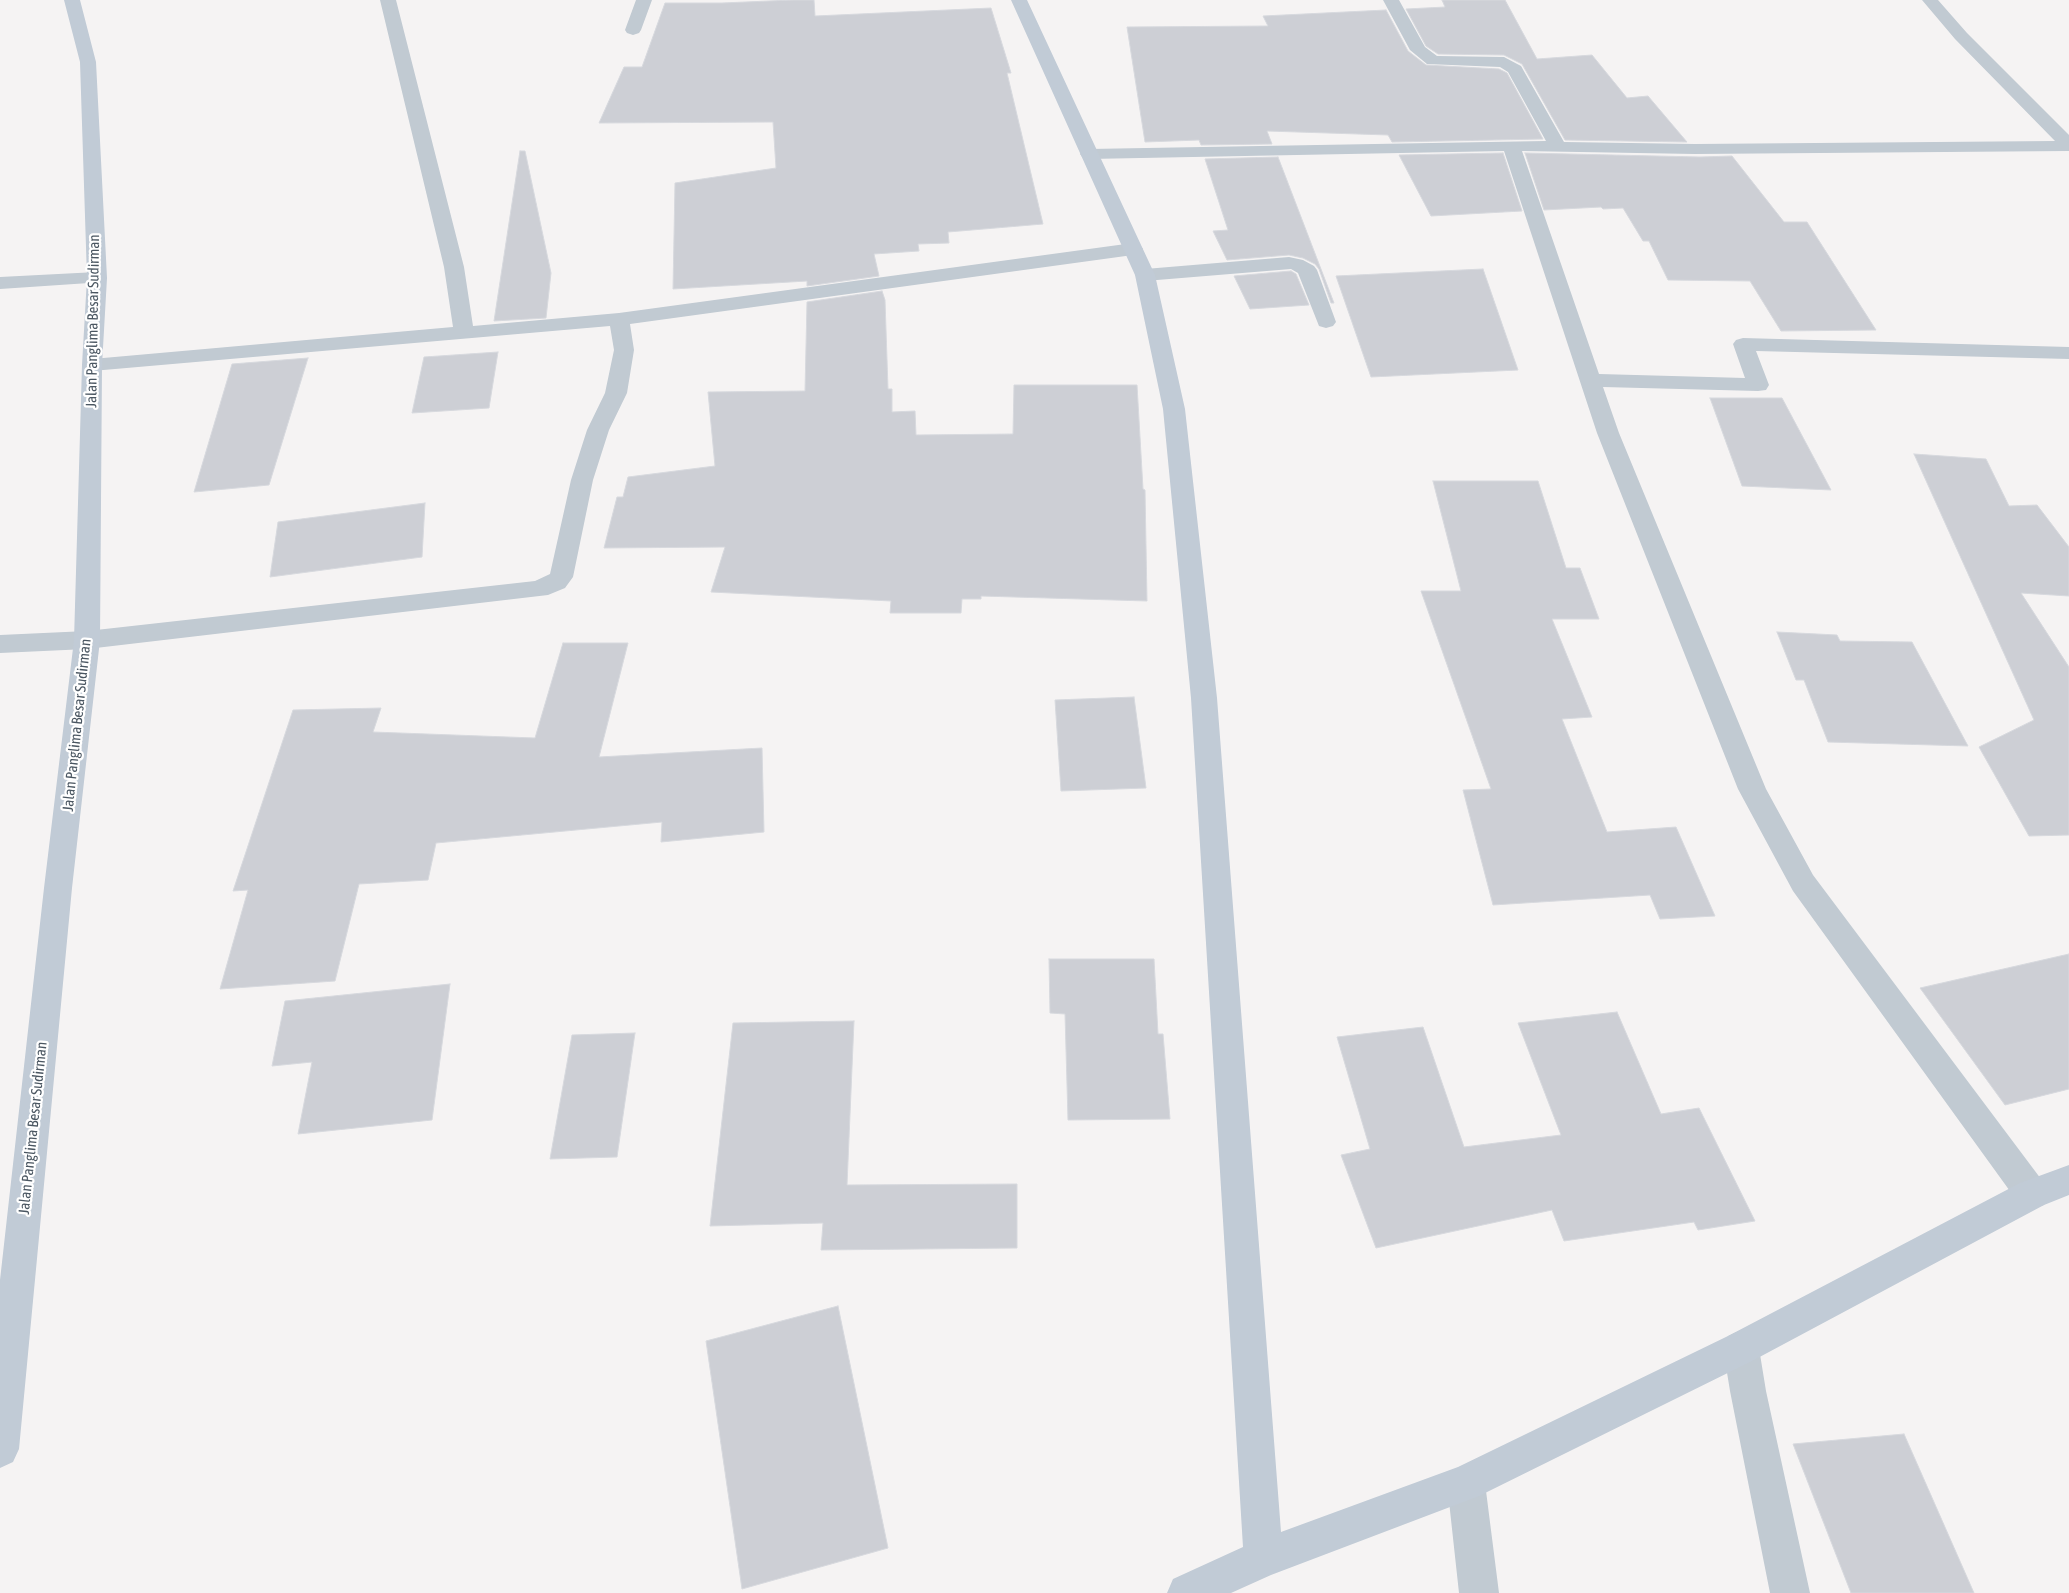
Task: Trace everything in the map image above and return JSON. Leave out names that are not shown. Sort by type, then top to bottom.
[{"type":"street","name":"Jalan Panglima Besar Sudirman","points":[[0,1449],[58,888],[87,640],[92,365],[97,278],[88,62],[72,0]]},
{"type":"street","points":[[388,0],[454,267],[464,334]]},
{"type":"street","points":[[632,30],[644,0]]},
{"type":"street","points":[[1019,0],[1145,275],[1174,410],[1204,698],[1263,1558]]},
{"type":"street","points":[[1391,0],[1418,50],[1433,62],[1493,61],[1504,62],[1515,69],[1558,147]]},
{"type":"street","points":[[1930,0],[1961,36],[2069,146]]},
{"type":"street","points":[[1089,154],[1511,146],[1705,148],[2069,146]]},
{"type":"street","points":[[1511,146],[1608,433],[1752,789],[1803,883],[2032,1194]]},
{"type":"street","points":[[92,365],[619,319],[1133,249]]},
{"type":"street","points":[[1145,275],[1289,263],[1296,264],[1306,270],[1326,322]]},
{"type":"street","points":[[0,283],[97,278]]},
{"type":"street","points":[[0,644],[87,640],[539,589],[556,582],[561,577],[582,480],[598,430],[616,393],[624,350],[619,319]]},
{"type":"street","points":[[1590,380],[1758,385],[1743,344],[2069,353]]},
{"type":"street","points":[[1187,1593],[1263,1558],[1466,1483],[1741,1348],[2032,1194],[2069,1180]]},
{"type":"street","points":[[1741,1348],[1748,1391],[1790,1593]]},
{"type":"street","points":[[1466,1483],[1479,1593]]},
{"type":"building","points":[[814,0],[815,16],[991,8],[1011,73],[1007,73],[1043,224],[948,232],[949,243],[918,244],[919,251],[874,254],[879,276],[807,286],[807,281],[673,289],[675,183],[776,168],[773,122],[599,123],[624,67],[642,67],[665,3]]},
{"type":"building","points":[[1442,0],[1505,0],[1537,59],[1592,55],[1627,98],[1648,96],[1687,142],[1565,140],[1522,64],[1504,55],[1438,54],[1426,46],[1406,9],[1445,7]]},
{"type":"building","points":[[1386,10],[1408,51],[1426,65],[1499,69],[1507,73],[1543,139],[1392,142],[1388,135],[1267,131],[1272,144],[1201,145],[1199,140],[1145,142],[1127,27],[1268,26],[1263,16]]},
{"type":"building","points":[[520,151],[525,151],[551,273],[546,318],[494,321]]},
{"type":"building","points":[[1503,153],[1522,211],[1431,216],[1399,155]]},
{"type":"building","points":[[1525,153],[1732,156],[1784,222],[1807,222],[1876,330],[1781,331],[1750,281],[1668,280],[1649,241],[1643,241],[1623,208],[1603,209],[1601,207],[1544,210]]},
{"type":"building","points":[[1278,157],[1334,303],[1331,303],[1319,269],[1315,264],[1303,258],[1289,255],[1227,260],[1213,231],[1228,230],[1205,159]]},
{"type":"building","points":[[1483,269],[1518,370],[1371,377],[1336,276]]},
{"type":"building","points":[[1291,271],[1296,274],[1309,305],[1250,309],[1234,276]]},
{"type":"building","points":[[882,291],[885,300],[888,389],[892,389],[892,412],[915,411],[916,435],[1013,434],[1014,385],[1137,385],[1143,489],[1145,490],[1147,601],[981,596],[981,599],[962,599],[961,613],[890,613],[891,601],[711,592],[725,547],[604,548],[617,497],[623,497],[628,477],[715,466],[708,392],[805,391],[807,302]]},
{"type":"building","points":[[498,352],[489,408],[412,413],[424,357]]},
{"type":"building","points":[[308,358],[269,485],[194,492],[232,364]]},
{"type":"building","points":[[1710,398],[1782,398],[1831,490],[1742,486]]},
{"type":"building","points":[[1914,454],[1986,459],[2009,506],[2037,505],[2069,547],[2069,596],[2021,593],[2069,667],[2069,835],[2029,836],[1979,747],[2034,720]]},
{"type":"building","points":[[1433,481],[1538,481],[1566,568],[1580,568],[1599,619],[1552,619],[1592,717],[1562,719],[1607,832],[1676,827],[1715,916],[1660,919],[1650,895],[1493,905],[1463,790],[1491,789],[1421,591],[1461,591]]},
{"type":"building","points":[[425,503],[422,557],[270,577],[278,522]]},
{"type":"building","points":[[1777,632],[1837,635],[1840,641],[1912,642],[1968,746],[1828,742],[1804,680],[1796,680]]},
{"type":"building","points":[[563,643],[628,643],[599,757],[762,748],[764,832],[661,842],[662,822],[436,843],[428,880],[359,884],[335,981],[220,989],[248,890],[233,891],[293,710],[381,708],[373,732],[535,738]]},
{"type":"building","points":[[1134,697],[1146,788],[1061,791],[1055,700]]},
{"type":"building","points":[[2069,954],[2069,1089],[2005,1105],[1920,988]]},
{"type":"building","points":[[1049,959],[1154,959],[1158,1034],[1163,1034],[1170,1119],[1068,1120],[1065,1014],[1050,1013]]},
{"type":"building","points":[[450,984],[432,1120],[298,1134],[312,1062],[272,1066],[285,1001]]},
{"type":"building","points":[[1617,1012],[1661,1114],[1699,1108],[1755,1221],[1698,1230],[1694,1222],[1564,1241],[1552,1210],[1376,1248],[1341,1155],[1370,1149],[1337,1037],[1423,1027],[1464,1147],[1561,1135],[1518,1023]]},
{"type":"building","points":[[854,1021],[847,1185],[1017,1184],[1017,1248],[821,1250],[823,1223],[710,1226],[733,1023]]},
{"type":"building","points":[[635,1033],[617,1157],[550,1159],[572,1035]]},
{"type":"building","points":[[838,1306],[888,1548],[742,1589],[706,1341]]},
{"type":"building","points":[[1904,1434],[1974,1593],[1851,1593],[1793,1444]]}]
